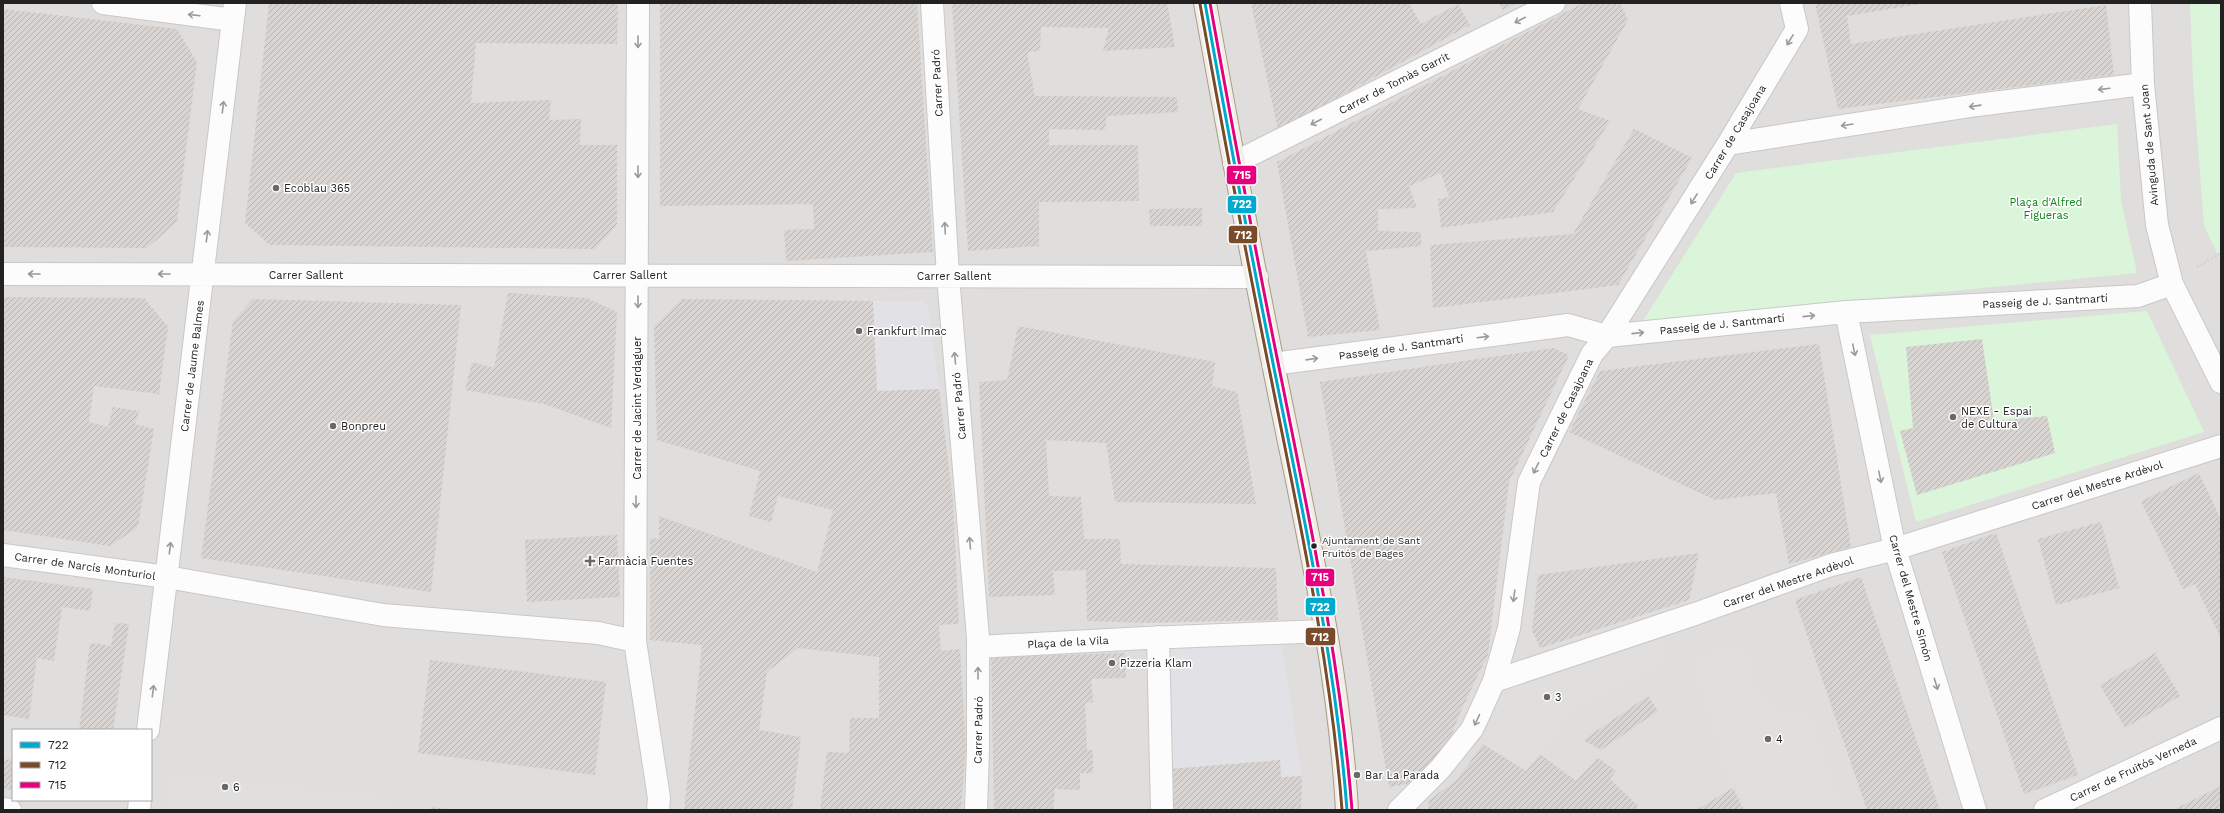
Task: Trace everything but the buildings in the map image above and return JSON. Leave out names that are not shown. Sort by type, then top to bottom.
[{"type":"main road","points":[[1205,3],[1273,364],[1312,554],[1335,688],[1342,741],[1347,810]]},
{"type":"street","points":[[103,3],[234,11]]},
{"type":"street","name":"Carrer de Jacint Verdaguer","points":[[638,3],[638,275],[635,642],[659,798],[658,810]]},
{"type":"street","name":"Carrer Padró","points":[[932,3],[948,276],[978,647],[976,810]]},
{"type":"street","name":"Carrer de Tomàs Garrit","points":[[1234,163],[1554,3]]},
{"type":"street","name":"Carrer de Casajoana","points":[[1399,810],[1440,769],[1472,729],[1494,681],[1509,628],[1529,482],[1592,354],[1607,336],[1728,144],[1797,29],[1791,3]]},
{"type":"street","name":"Avinguda de Sant Joan","points":[[2140,3],[2143,84],[2156,225],[2172,284],[2221,382]]},
{"type":"street","name":"Carrer de Jaume Balmes","points":[[148,729],[234,11]]},
{"type":"street","points":[[1728,144],[1977,105],[2143,84]]},
{"type":"street","name":"Carrer Sallent","points":[[3,274],[1257,277]]},
{"type":"street","name":"Passeig de J. Santmartí","points":[[1273,364],[1568,326],[1607,336],[1846,312],[2138,296],[2172,284]]},
{"type":"street","name":"Carrer del Mestre Simón","points":[[1846,312],[1895,549],[1975,810]]},
{"type":"street","name":"Carrer del Mestre Ardèvol","points":[[1494,681],[1695,614],[1831,565],[1895,549],[2221,446]]},
{"type":"street","name":"Carrer de Narcís Monturiol","points":[[3,555],[167,577],[383,615],[598,633],[635,642]]},
{"type":"street","name":"Plaça de la Vila","points":[[978,647],[1158,637],[1324,631]]},
{"type":"street","points":[[1158,637],[1162,810]]},
{"type":"street","name":"Carrer de Fruitós Verneda","points":[[2046,810],[2221,728]]},
{"type":"street","points":[[3,809],[10,810]]},
{"type":"shaded area","points":[[3,3],[2221,3],[2221,810],[3,810]]},
{"type":"shaded area","points":[[873,301],[923,301],[928,304],[939,389],[877,391]]},
{"type":"shaded area","points":[[1278,620],[1302,776],[1281,777],[1280,761],[1149,770],[1148,676],[1144,623]]},
{"type":"shaded area","name":"3","points":[[1657,640],[1664,663],[1574,706],[1526,771],[1483,744],[1504,688]]},
{"type":"shaded area","name":"4","points":[[1738,645],[1748,660],[1757,696],[1774,710],[1792,714],[1809,714],[1841,810],[1749,810],[1725,764],[1695,662]]},
{"type":"shaded area","name":"6","points":[[172,774],[390,800],[389,810],[167,810]]},
{"type":"green space","points":[[2190,3],[2221,3],[2221,261],[2204,226],[2193,80]]},
{"type":"green space","name":"Plaça d'Alfred Figueras","points":[[2117,124],[2121,200],[2137,273],[1643,321],[1736,173]]},
{"type":"green space","points":[[2147,311],[2204,432],[1916,522],[1870,335]]},
{"type":"transit line","name":"722","points":[[1205,3],[1231,147],[1319,598],[1336,703],[1347,810]]},
{"type":"transit line","name":"715","points":[[1210,3],[1236,147],[1324,598],[1341,703],[1352,810]]},
{"type":"transit line","name":"712","points":[[1200,4],[1226,148],[1314,598],[1331,703],[1342,810]]},
{"type":"place","name":"Ecoblau 365","points":[[276,188]]},
{"type":"place","name":"Frankfurt Imac","points":[[859,331]]},
{"type":"place","name":"NEXE - Espai de Cultura","points":[[1953,417]]},
{"type":"place","name":"Bonpreu","points":[[333,426]]},
{"type":"place","name":"Ajuntament de Sant Fruitós de Bages","points":[[1314,546]]},
{"type":"place","name":"Farmàcia Fuentes","points":[[590,561]]},
{"type":"place","name":"Pizzeria Klam","points":[[1112,663]]},
{"type":"place","name":"3","points":[[1547,697]]},
{"type":"place","name":"4","points":[[1768,739]]},
{"type":"place","name":"Bar La Parada","points":[[1357,775]]},
{"type":"place","name":"6","points":[[225,787]]}]
